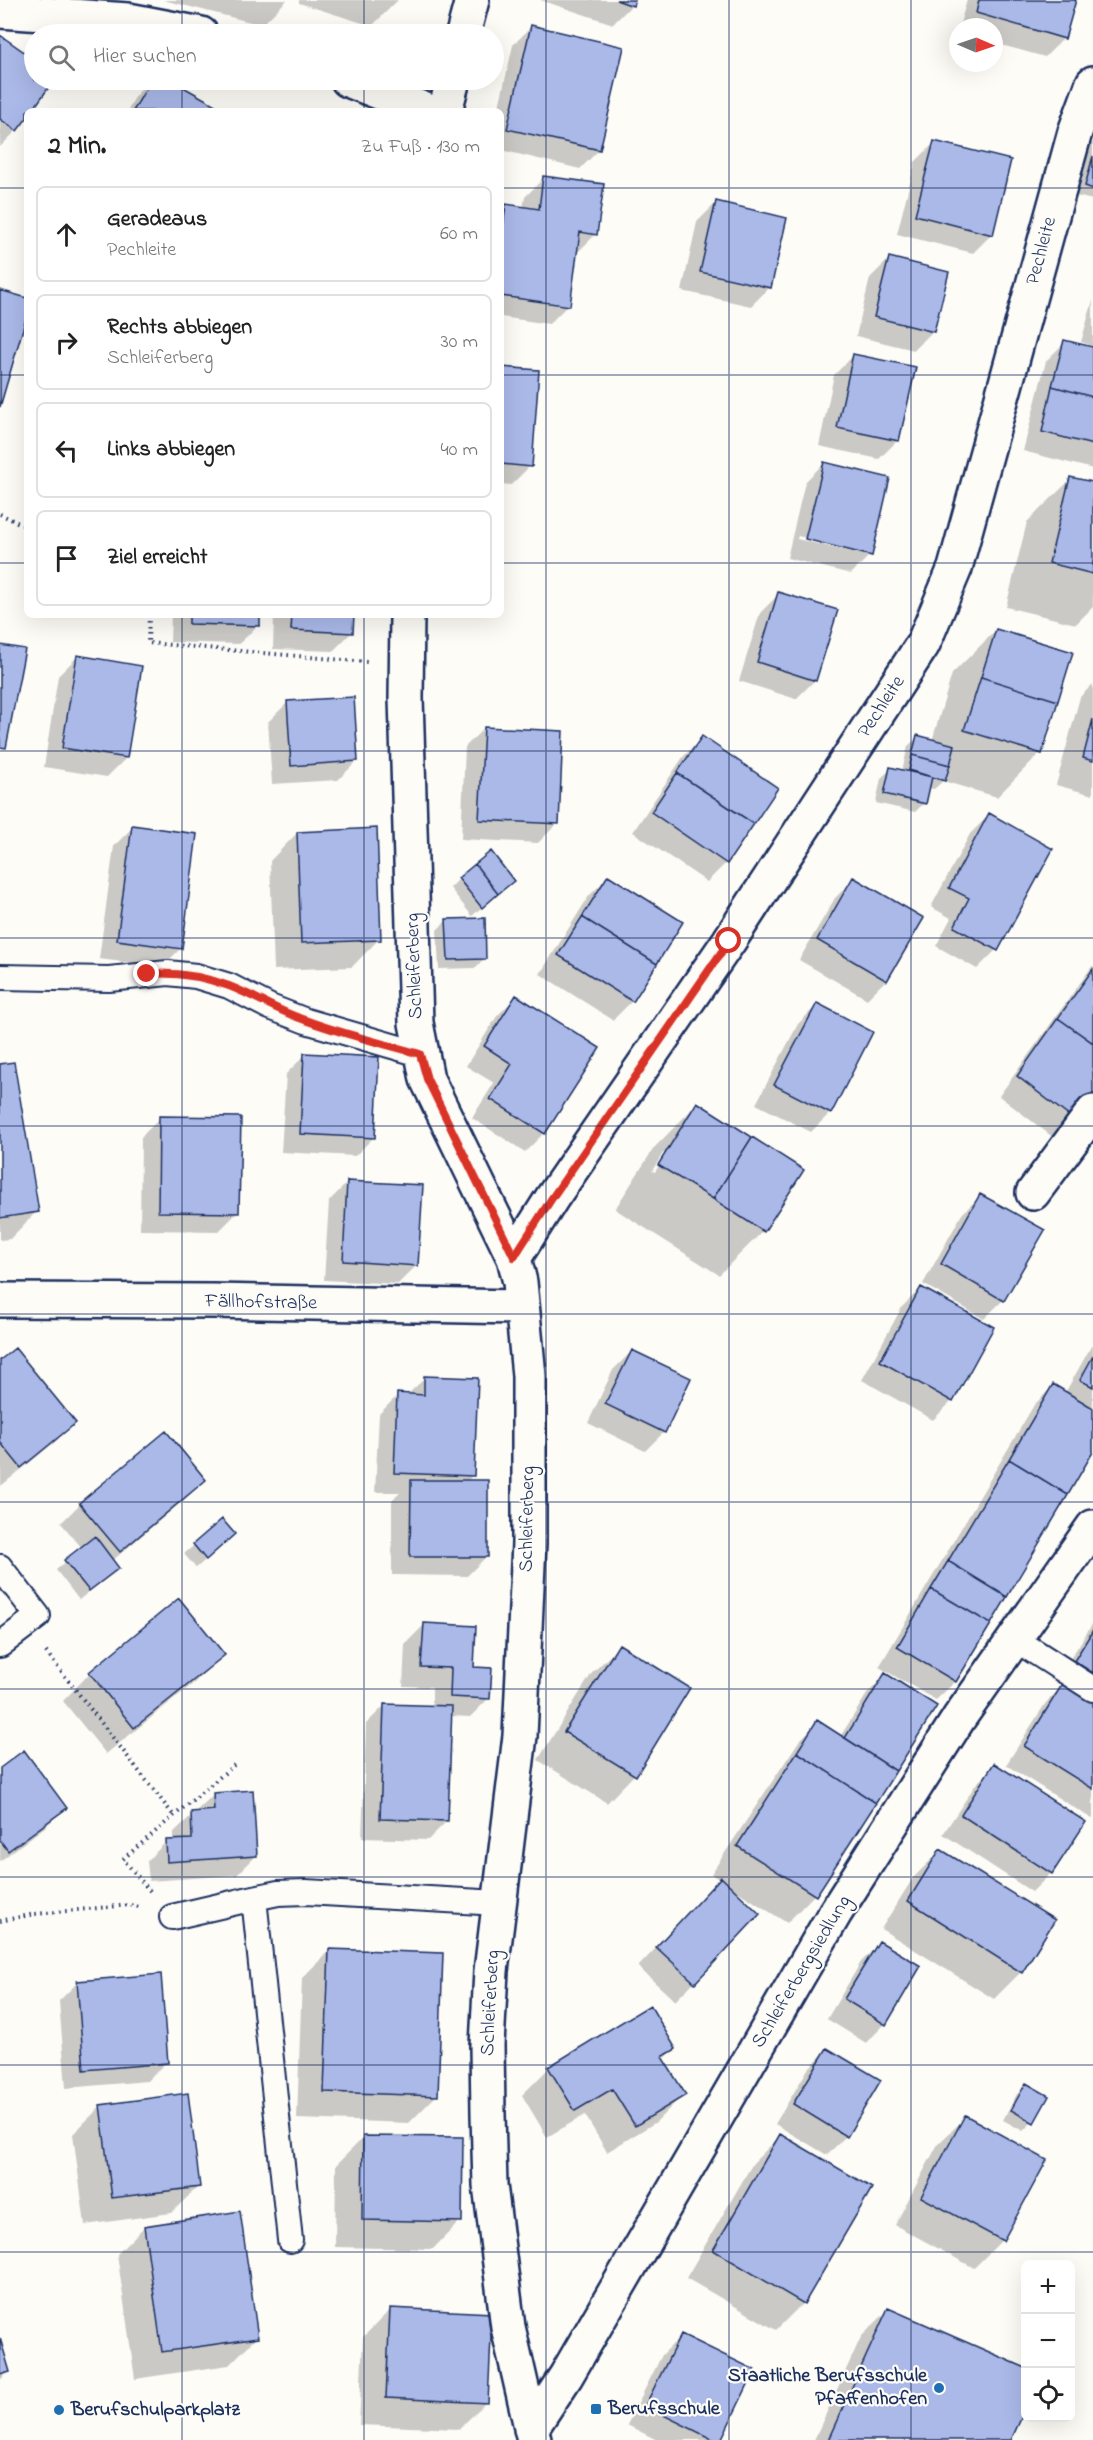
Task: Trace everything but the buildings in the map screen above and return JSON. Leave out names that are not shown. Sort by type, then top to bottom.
[{"type":"street","points":[[466,24],[472,0]]},
{"type":"street","points":[[0,11],[128,20],[149,24]]},
{"type":"street","name":"Pechleite","points":[[514,1257],[735,932],[923,644],[956,568],[1075,132],[1093,83]]},
{"type":"street","points":[[374,90],[420,108]]},
{"type":"street","points":[[446,108],[450,90]]},
{"type":"street","name":"Schleiferberg","points":[[407,618],[416,1023],[420,1054],[427,1079],[514,1257],[529,1376],[528,1566],[520,1736],[491,1971],[487,2045],[490,2185],[508,2327],[533,2435]]},
{"type":"street","points":[[1033,1193],[1093,1112]]},
{"type":"street","name":"Fällhofstraße","points":[[0,1300],[213,1301],[522,1308]]},
{"type":"street","name":"Schleiferbergsiedlung","points":[[533,2435],[835,1913],[959,1718],[1093,1527]]},
{"type":"lane","points":[[0,977],[109,979],[168,973],[196,976],[229,986],[270,1007],[306,1021],[420,1054]]},
{"type":"lane","points":[[0,1567],[38,1616],[0,1645]]},
{"type":"lane","points":[[1015,1639],[1093,1689]]},
{"type":"lane","points":[[172,1917],[278,1893],[306,1892],[499,1903]]},
{"type":"lane","points":[[254,1898],[290,2240]]},
{"type":"path","points":[[0,514],[24,526]]},
{"type":"path","points":[[149,618],[148,643],[407,666]]},
{"type":"path","points":[[25,1626],[174,1816]]},
{"type":"path","points":[[172,1917],[123,1859],[234,1765]]},
{"type":"path","points":[[0,1921],[35,1914],[130,1905],[172,1917]]},
{"type":"place","name":"Staatliche Berufsschule Pfaffenhofen","points":[[939,2388]]},
{"type":"place","name":"Berufsschule","points":[[596,2409]]},
{"type":"place","name":"Berufschulparkplatz","points":[[59,2410]]},
{"type":"route","points":[[147,974],[168,973],[196,976],[229,986],[270,1007],[306,1021],[420,1054],[427,1079],[514,1257],[729,941]]}]
